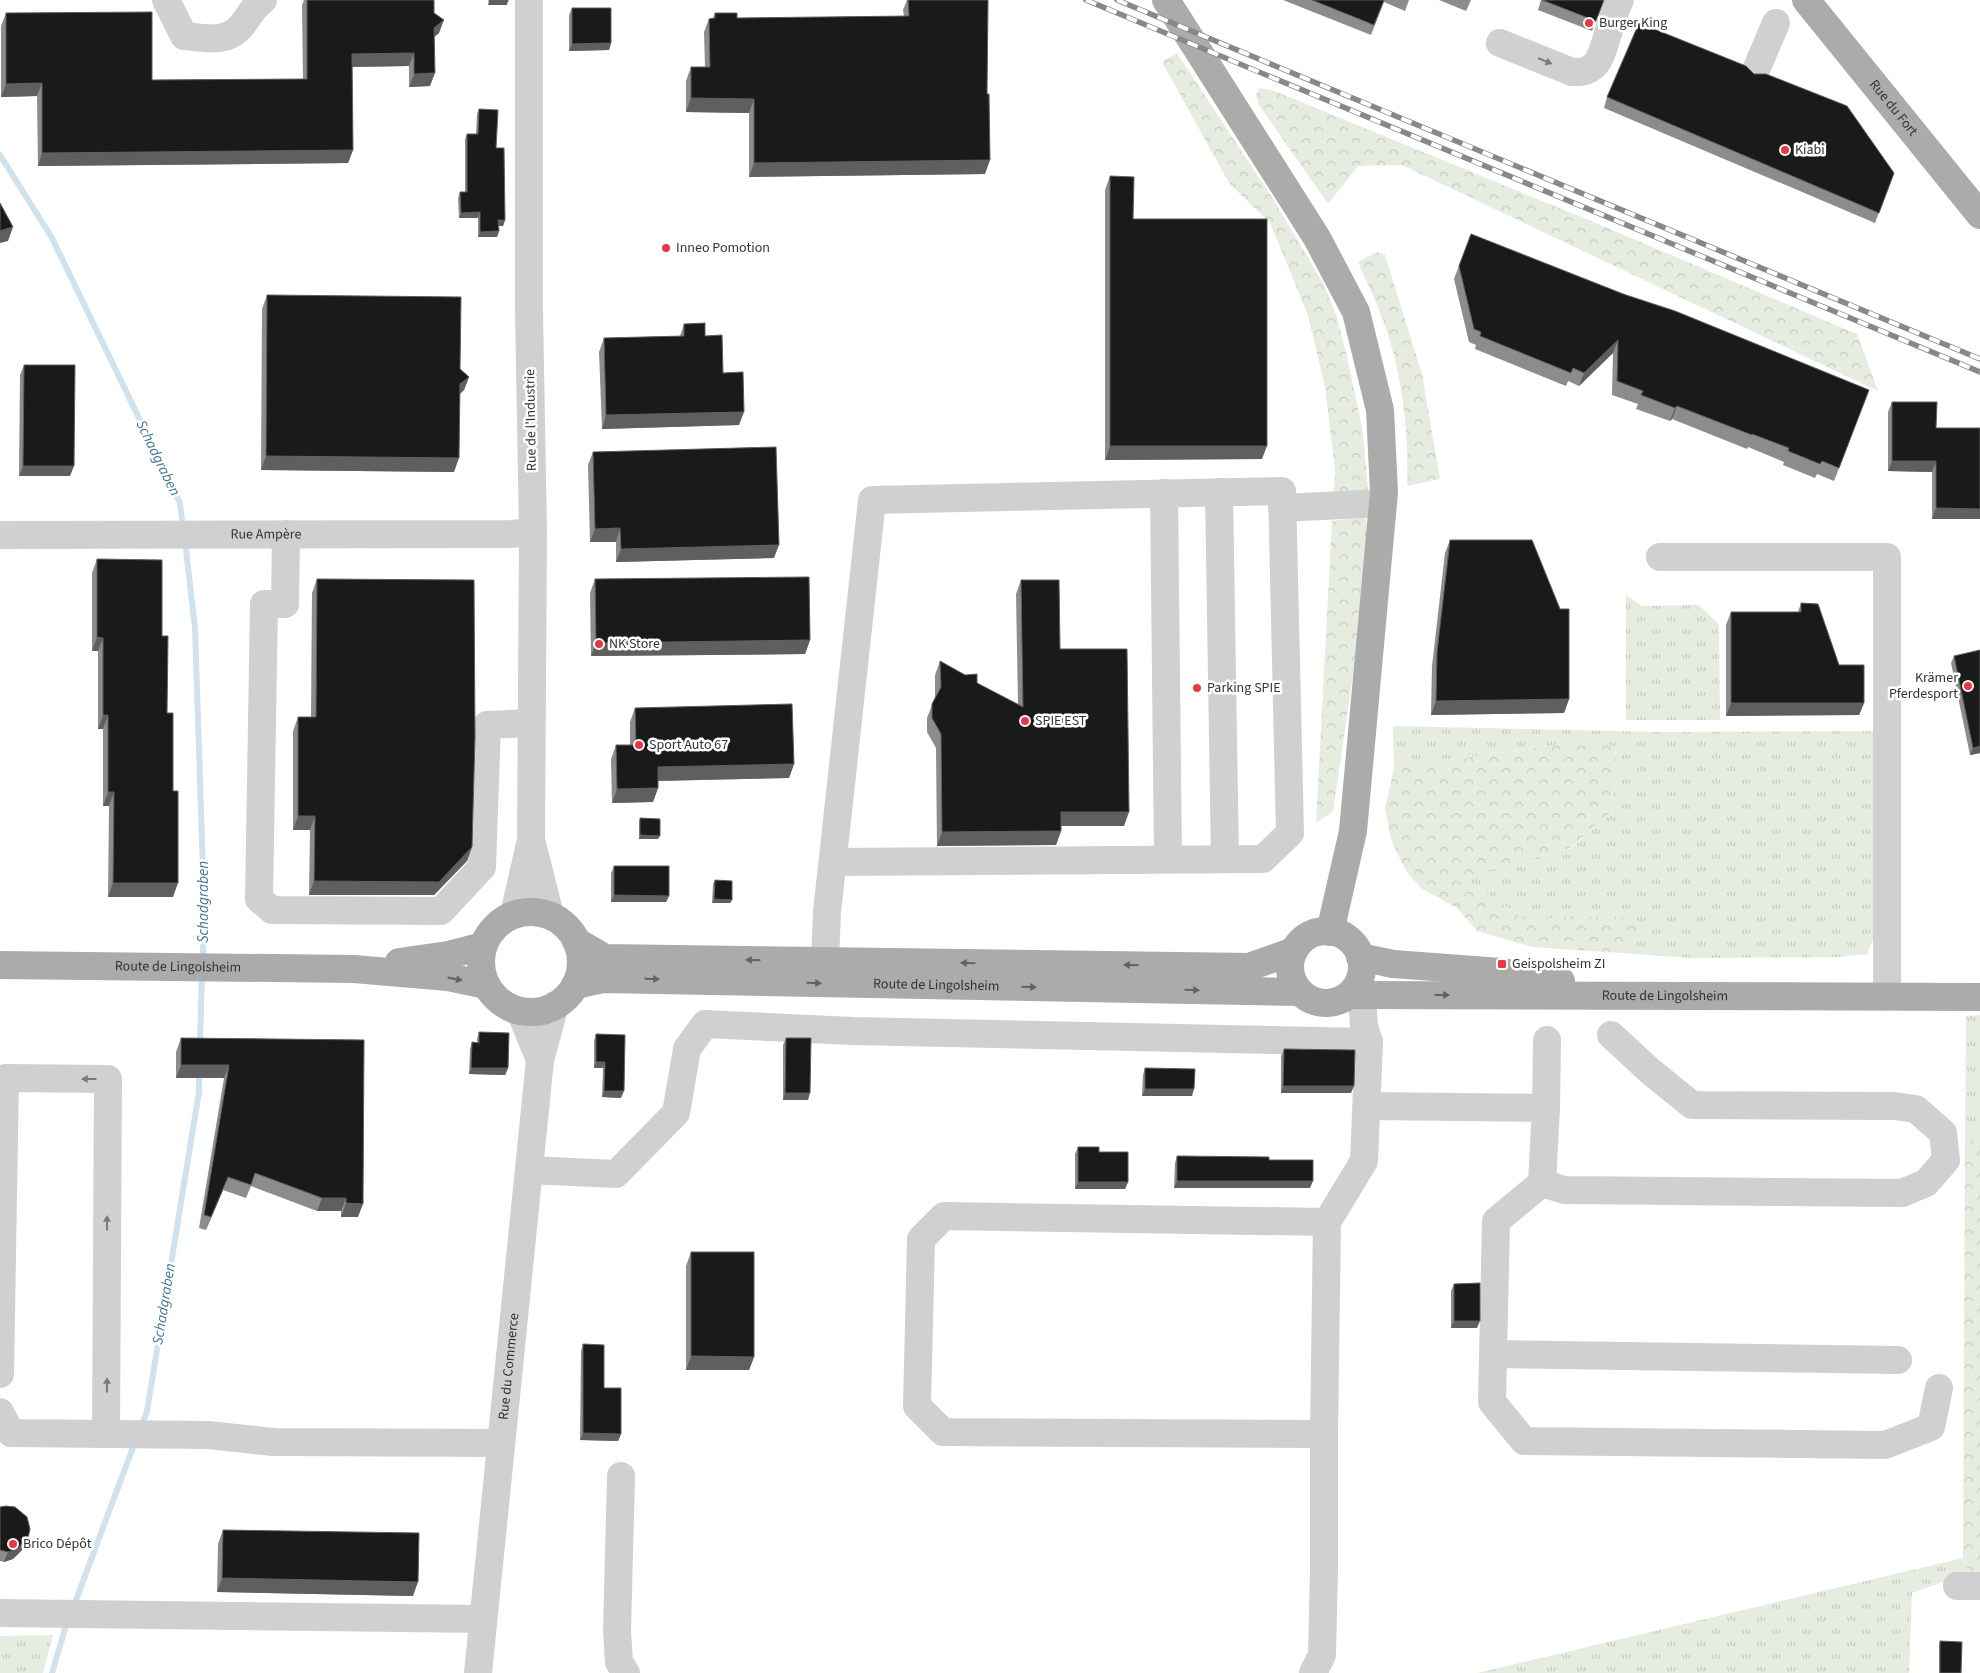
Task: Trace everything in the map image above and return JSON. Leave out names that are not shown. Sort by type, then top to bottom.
[{"type":"main road","points":[[1166,0],[1317,238],[1356,312],[1380,410],[1383,503],[1352,831],[1330,932]]},
{"type":"main road","name":"Rue du Fort","points":[[1806,0],[1980,215]]},
{"type":"main road","points":[[526,911],[550,915],[565,926],[576,941],[580,955],[580,971],[575,985],[566,997],[555,1005],[532,1012],[520,1011],[506,1006],[495,997],[486,985],[481,959],[483,946],[490,932],[501,921],[514,914],[526,911]]},
{"type":"main road","points":[[1319,932],[1330,932],[1340,934],[1356,947],[1362,967],[1361,977],[1356,987],[1356,995],[1340,1001],[1318,1003],[1308,999],[1293,983],[1290,962],[1300,942],[1319,932]]},
{"type":"main road","name":"Route de Lingolsheim","points":[[576,941],[605,958],[1249,966],[1294,951]]},
{"type":"main road","points":[[354,969],[448,955],[483,946]]},
{"type":"main road","name":"Route de Lingolsheim","points":[[1360,957],[1393,964],[1501,972],[1586,985],[1611,986],[1887,986],[1980,981]]},
{"type":"main road","name":"Route de Lingolsheim","points":[[0,965],[354,969]]},
{"type":"main road","points":[[354,969],[448,977],[486,985]]},
{"type":"main road","name":"Route de Lingolsheim","points":[[575,985],[603,978],[1300,992]]},
{"type":"main road","name":"Route de Lingolsheim","points":[[1356,995],[1980,997]]},
{"type":"street","points":[[166,0],[184,36],[218,40],[240,28],[258,3],[263,0]]},
{"type":"street","name":"Rue de l'Industrie","points":[[514,914],[531,840],[533,532],[529,0]]},
{"type":"street","points":[[1500,42],[1572,72],[1589,70],[1602,55],[1620,0]]},
{"type":"street","points":[[1756,70],[1776,24]]},
{"type":"street","points":[[825,961],[833,862],[872,500],[1282,491],[1290,833],[1263,859],[833,862]]},
{"type":"street","points":[[1219,492],[1224,859]]},
{"type":"street","points":[[1164,493],[1168,859]]},
{"type":"street","points":[[1282,508],[1383,503]]},
{"type":"street","name":"Rue Ampère","points":[[0,534],[501,534],[533,532]]},
{"type":"street","points":[[286,534],[285,604],[264,604],[259,899],[272,910],[440,912],[482,867],[487,725],[531,723]]},
{"type":"street","points":[[1660,557],[1887,557],[1887,986]]},
{"type":"street","name":"Rue de l'Industrie","points":[[531,840],[550,915]]},
{"type":"street","points":[[1314,1673],[1322,1655],[1327,1222],[1364,1161],[1367,1106],[1367,1035],[1356,995]]},
{"type":"street","name":"Rue du Commerce","points":[[478,1673],[540,1060],[555,1005]]},
{"type":"street","name":"Rue du Commerce","points":[[520,1011],[540,1060]]},
{"type":"street","points":[[529,1170],[616,1174],[676,1112],[687,1049],[705,1024],[852,1031],[1367,1035]]},
{"type":"street","points":[[1542,1183],[1564,1190],[1902,1193],[1926,1183],[1946,1160],[1943,1133],[1916,1109],[1894,1106],[1692,1105],[1650,1071],[1611,1035]]},
{"type":"street","points":[[1547,1040],[1542,1183],[1496,1221],[1492,1402],[1524,1441],[1885,1445],[1931,1427],[1939,1388]]},
{"type":"street","points":[[0,1374],[5,1078],[108,1079],[106,1434]]},
{"type":"street","points":[[1367,1106],[1546,1108]]},
{"type":"street","points":[[1324,1434],[943,1432],[917,1406],[921,1239],[944,1216],[1327,1222]]},
{"type":"street","points":[[1494,1354],[1898,1360]]},
{"type":"street","points":[[5,1423],[106,1434],[208,1435],[273,1442],[501,1443]]},
{"type":"street","points":[[621,1476],[617,1631],[619,1662],[626,1673]]},
{"type":"street","points":[[0,1613],[483,1619]]},
{"type":"green space","points":[[1177,53],[1273,199],[1323,283],[1337,317],[1347,357],[1363,432],[1368,490],[1334,493],[1335,470],[1325,387],[1308,315],[1270,223],[1229,183],[1162,62]]},
{"type":"green space","points":[[1259,88],[1272,90],[1591,221],[1857,334],[1878,391],[1402,165],[1358,166],[1328,204],[1259,105],[1256,95]]},
{"type":"green space","points":[[1377,252],[1385,255],[1422,374],[1440,479],[1407,486],[1406,428],[1398,371],[1385,325],[1358,262]]},
{"type":"green space","points":[[1366,517],[1367,530],[1354,668],[1333,811],[1316,823],[1332,521]]},
{"type":"green space","points":[[1626,595],[1642,606],[1699,605],[1719,625],[1720,720],[1626,720]]},
{"type":"green space","points":[[1393,726],[1655,732],[1877,731],[1877,931],[1867,954],[1839,957],[1691,958],[1622,953],[1637,942],[1625,917],[1570,916],[1527,921],[1463,877],[1571,848],[1613,811],[1616,755],[1603,738],[1394,768]]},
{"type":"green space","points":[[1604,738],[1616,755],[1613,811],[1570,848],[1463,877],[1527,921],[1570,916],[1625,917],[1639,928],[1637,942],[1622,953],[1532,947],[1477,931],[1457,908],[1421,888],[1406,871],[1391,840],[1385,808],[1394,768]]},
{"type":"green space","points":[[1980,1015],[1980,1136],[1965,1144],[1966,1016]]},
{"type":"green space","points":[[1980,1136],[1980,1573],[1968,1573],[1963,1558],[1965,1144]]},
{"type":"green space","points":[[1963,1558],[1968,1573],[1912,1593],[1909,1673],[1477,1673]]},
{"type":"green space","points":[[53,1635],[43,1673],[0,1673],[0,1636]]},
{"type":"building","points":[[307,0],[434,0],[434,13],[444,20],[434,28],[435,73],[414,74],[414,53],[352,54],[353,150],[42,153],[42,83],[6,84],[6,13],[152,12],[152,80],[307,79]]},
{"type":"building","points":[[508,0],[508,1],[489,1]]},
{"type":"building","points":[[908,0],[988,0],[987,94],[989,94],[990,160],[754,163],[754,99],[691,98],[691,67],[710,67],[709,19],[715,18],[715,13],[737,13],[737,18],[909,16]]},
{"type":"building","points":[[1312,0],[1384,0],[1374,25]]},
{"type":"building","points":[[1542,0],[1604,0],[1596,21]]},
{"type":"building","points":[[572,8],[611,8],[611,43],[572,44]]},
{"type":"building","name":"Kiabi","points":[[1639,23],[1746,66],[1754,74],[1766,74],[1847,106],[1894,173],[1879,213],[1607,97]]},
{"type":"building","points":[[479,109],[498,110],[496,148],[504,148],[505,220],[498,220],[499,231],[480,232],[480,212],[461,213],[460,192],[467,192],[467,134],[478,134]]},
{"type":"building","points":[[1110,176],[1134,177],[1133,219],[1267,219],[1267,446],[1110,446]]},
{"type":"building","points":[[0,203],[13,227],[0,231]]},
{"type":"building","points":[[1471,234],[1623,294],[1675,311],[1869,390],[1839,468],[1822,461],[1820,464],[1788,451],[1789,448],[1677,406],[1675,408],[1641,395],[1643,391],[1617,381],[1618,340],[1584,373],[1573,368],[1571,373],[1480,336],[1481,332],[1474,329],[1459,266]]},
{"type":"building","points":[[267,295],[461,297],[460,369],[469,377],[460,384],[459,458],[266,456]]},
{"type":"building","points":[[705,323],[705,336],[722,335],[723,373],[743,372],[744,412],[606,415],[604,338],[684,336],[684,324]]},
{"type":"building","points":[[24,365],[75,365],[74,466],[23,466]]},
{"type":"building","points":[[1892,402],[1937,402],[1936,428],[1980,428],[1980,509],[1936,508],[1936,461],[1892,461]]},
{"type":"building","points":[[776,447],[779,545],[621,549],[620,528],[595,529],[593,452]]},
{"type":"building","points":[[1450,540],[1532,540],[1560,609],[1569,609],[1569,699],[1436,701],[1437,652]]},
{"type":"building","points":[[97,559],[162,560],[162,636],[168,636],[167,713],[173,713],[173,791],[178,791],[178,883],[113,883],[114,792],[108,792],[108,715],[103,715],[103,638],[97,637]]},
{"type":"building","points":[[809,577],[810,640],[596,643],[595,579]]},
{"type":"building","points":[[317,579],[474,580],[475,737],[472,847],[439,882],[314,881],[315,816],[298,816],[298,717],[316,717]]},
{"type":"building","name":"SPIE EST","points":[[1021,580],[1059,580],[1060,649],[1127,649],[1129,812],[1061,812],[1061,831],[942,832],[941,734],[932,718],[932,704],[941,687],[940,661],[965,675],[977,674],[977,683],[1023,707]]},
{"type":"building","points":[[1801,603],[1818,604],[1839,665],[1864,665],[1864,703],[1731,703],[1731,612],[1801,612]]},
{"type":"building","name":"Krämer Pferdesport","points":[[1980,650],[1980,746],[1973,748],[1954,656]]},
{"type":"building","points":[[792,704],[794,764],[658,767],[658,788],[617,789],[616,745],[636,745],[635,708]]},
{"type":"building","points":[[640,818],[660,819],[660,836],[640,835]]},
{"type":"building","points":[[614,866],[669,866],[669,896],[614,895]]},
{"type":"building","points":[[715,880],[732,881],[732,900],[714,899]]},
{"type":"building","points":[[479,1032],[509,1033],[508,1068],[471,1068],[472,1042],[479,1043]]},
{"type":"building","points":[[596,1034],[625,1035],[624,1091],[604,1091],[605,1062],[596,1062]]},
{"type":"building","points":[[181,1038],[364,1040],[363,1204],[346,1203],[346,1198],[322,1198],[255,1173],[251,1185],[228,1177],[211,1217],[204,1215],[229,1065],[181,1065]]},
{"type":"building","points":[[786,1038],[811,1038],[810,1093],[785,1093]]},
{"type":"building","points":[[1284,1049],[1355,1050],[1354,1086],[1283,1086]]},
{"type":"building","points":[[1145,1068],[1195,1069],[1194,1089],[1145,1089]]},
{"type":"building","points":[[1078,1147],[1099,1147],[1099,1152],[1128,1152],[1128,1182],[1078,1182]]},
{"type":"building","points":[[1177,1156],[1269,1157],[1269,1160],[1313,1160],[1313,1181],[1177,1181]]},
{"type":"building","points":[[691,1252],[754,1252],[754,1357],[691,1356]]},
{"type":"building","points":[[1480,1283],[1480,1321],[1454,1321],[1454,1284]]},
{"type":"building","points":[[583,1344],[604,1345],[604,1388],[621,1388],[621,1434],[583,1433]]},
{"type":"building","name":"Brico Dépôt","points":[[0,1507],[15,1507],[27,1517],[30,1529],[28,1538],[17,1549],[8,1552],[0,1550]]},
{"type":"building","points":[[223,1530],[419,1533],[418,1582],[222,1578]]},
{"type":"building","points":[[1940,1641],[1962,1642],[1961,1673],[1940,1673]]},
{"type":"waterway","name":"Schadgraben","points":[[0,155],[52,238],[180,503],[183,529]]},
{"type":"waterway","name":"Schadgraben","points":[[185,541],[195,628],[204,903],[203,960]]},
{"type":"waterway","name":"Schadgraben","points":[[200,1045],[202,973]]},
{"type":"waterway","name":"Schadgraben","points":[[141,1428],[147,1411],[199,1092],[199,1070]]},
{"type":"waterway","name":"Schadgraben","points":[[73,1608],[135,1442]]},
{"type":"waterway","name":"Schadgraben","points":[[52,1673],[67,1622]]},
{"type":"railway","points":[[1086,0],[1980,372]]},
{"type":"railway","points":[[1117,0],[1980,359]]},
{"type":"place","name":"Burger King","points":[[1589,23]]},
{"type":"place","name":"Kiabi","points":[[1785,150]]},
{"type":"place","name":"Inneo Pomotion","points":[[666,248]]},
{"type":"place","name":"NK Store","points":[[599,644]]},
{"type":"place","name":"Krämer Pferdesport","points":[[1968,686]]},
{"type":"place","name":"Parking SPIE","points":[[1197,688]]},
{"type":"place","name":"SPIE EST","points":[[1025,721]]},
{"type":"place","name":"Sport Auto 67","points":[[639,745]]},
{"type":"place","name":"Geispolsheim ZI","points":[[1502,964]]},
{"type":"place","name":"Brico Dépôt","points":[[13,1544]]}]
